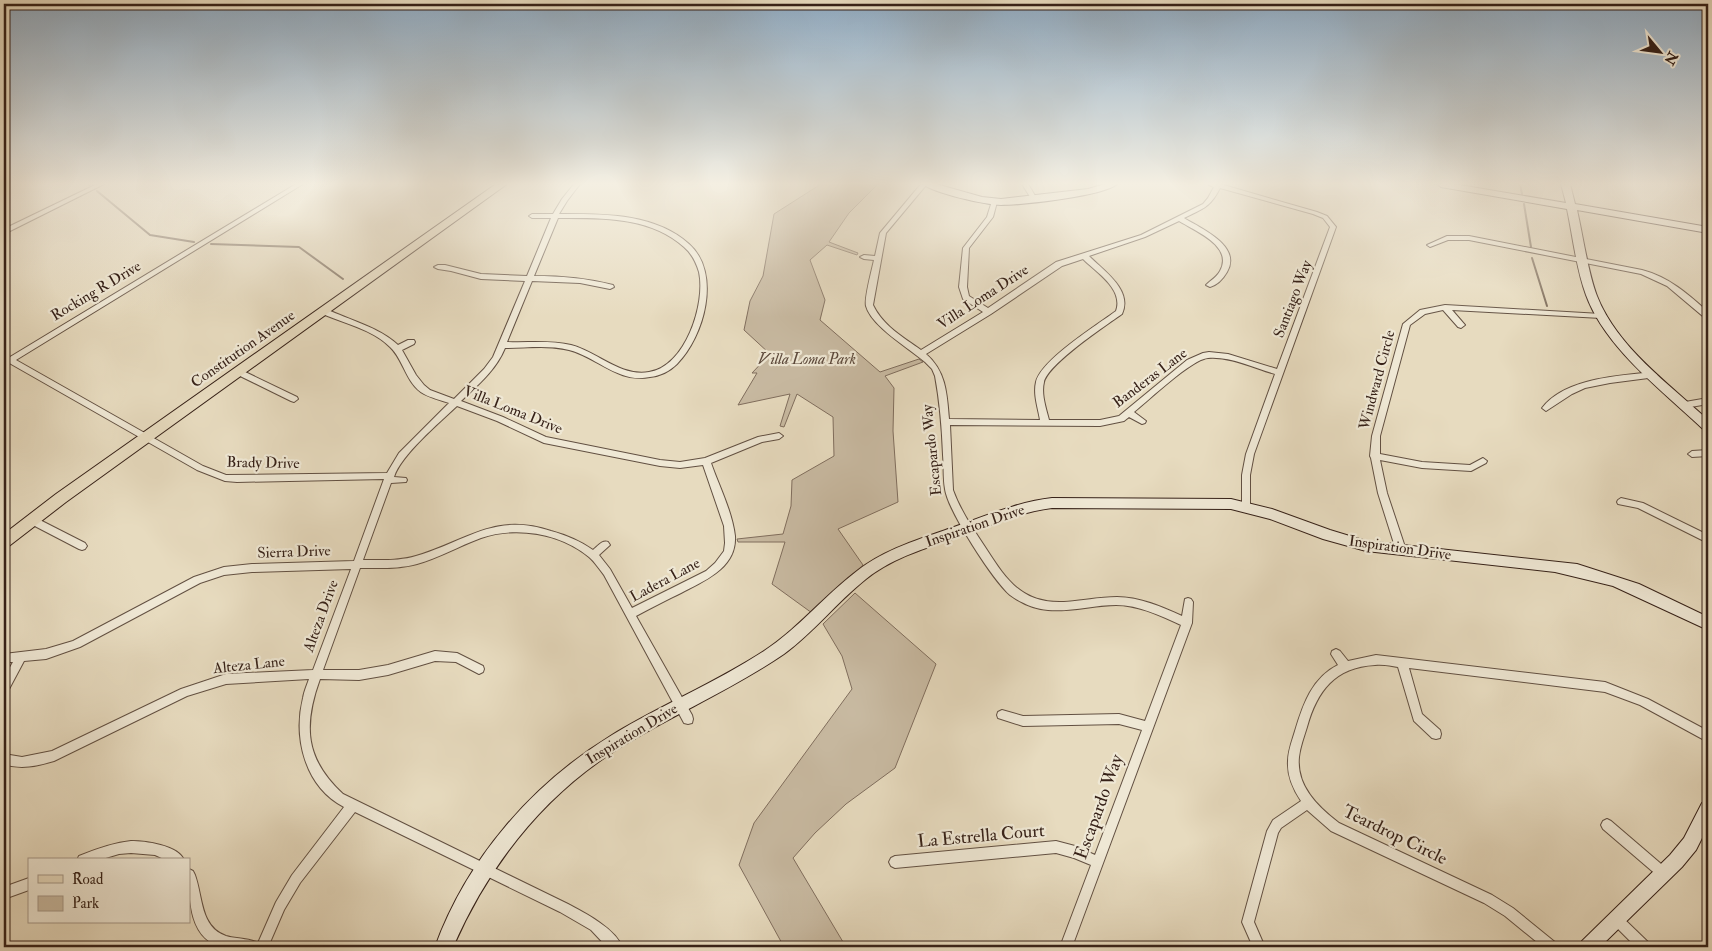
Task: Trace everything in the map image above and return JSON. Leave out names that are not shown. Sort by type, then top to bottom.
[{"type":"main road","name":"Constitution Avenue","points":[[4,542],[146,437],[439,228]]},
{"type":"street","name":"Rocking R Drive","points":[[7,358],[225,228]]},
{"type":"street","name":"Alteza Drive","points":[[550,228],[503,345],[492,365],[396,462],[308,697],[304,731],[309,759],[321,781],[330,791],[352,806],[582,918],[606,936],[616,947]]},
{"type":"street","points":[[503,345],[574,349],[623,372],[646,376],[662,371],[674,363],[691,335],[699,316],[704,285],[699,261],[684,243],[660,228]]},
{"type":"street","name":"Escapardo Way","points":[[886,228],[881,237],[868,300],[870,310],[878,320],[932,364],[939,374],[945,422],[949,490],[955,507],[1003,582],[1021,598],[1044,605],[1056,606],[1104,601],[1128,602],[1151,608],[1187,622]]},
{"type":"street","points":[[981,228],[966,248],[963,292],[966,297],[988,312]]},
{"type":"street","name":"Villa Loma Drive","points":[[920,354],[988,312],[1058,264],[1136,239],[1158,228]]},
{"type":"street","points":[[1196,228],[1221,245],[1226,253],[1227,262],[1219,279],[1210,285]]},
{"type":"street","name":"Santiago Way","points":[[1246,507],[1248,459],[1332,228]]},
{"type":"street","points":[[1576,228],[1591,294],[1601,316],[1622,345],[1708,427]]},
{"type":"street","points":[[1430,245],[1447,238],[1462,238],[1642,272],[1661,278],[1671,284],[1708,316]]},
{"type":"street","points":[[1221,245],[1231,243]]},
{"type":"street","points":[[1066,251],[1073,258]]},
{"type":"street","points":[[1045,422],[1039,387],[1041,375],[1047,368],[1122,307],[1123,298],[1120,293],[1082,255]]},
{"type":"street","points":[[864,257],[877,258]]},
{"type":"street","points":[[438,267],[452,267],[484,277],[589,281],[610,287]]},
{"type":"street","points":[[1445,307],[1461,325]]},
{"type":"street","name":"Windward Circle","points":[[1401,550],[1374,456],[1376,436],[1405,329],[1416,315],[1430,309],[1445,307],[1601,316]]},
{"type":"street","name":"Villa Loma Drive","points":[[323,311],[382,337],[397,349],[414,380],[421,388],[500,419],[535,437],[553,443],[670,465],[706,462],[761,438],[779,436]]},
{"type":"street","points":[[397,349],[411,342]]},
{"type":"street","name":"Banderas Lane","points":[[945,422],[1115,421],[1130,413],[1190,362],[1207,351],[1236,358],[1280,373]]},
{"type":"street","points":[[7,358],[146,437]]},
{"type":"street","points":[[239,372],[294,399]]},
{"type":"street","points":[[1032,373],[1041,375]]},
{"type":"street","points":[[1546,408],[1564,393],[1589,384],[1653,375]]},
{"type":"street","points":[[1685,405],[1708,401]]},
{"type":"street","points":[[1130,413],[1142,421]]},
{"type":"street","name":"Brady Drive","points":[[146,437],[200,468],[225,478],[389,478],[403,480]]},
{"type":"street","points":[[1692,454],[1708,453]]},
{"type":"street","points":[[1374,456],[1422,465],[1471,468],[1483,461]]},
{"type":"street","name":"Ladera Lane","points":[[630,614],[709,574],[717,568],[727,555],[731,541],[730,528],[706,462]]},
{"type":"street","points":[[1621,502],[1640,505],[1708,539]]},
{"type":"street","name":"Inspiration Drive","points":[[444,947],[468,896],[512,829],[567,775],[601,750],[779,650],[860,576],[886,558],[1025,507],[1052,503],[1219,503],[1246,507],[1272,514],[1351,542],[1401,550],[1585,570],[1633,587],[1708,624]]},
{"type":"street","points":[[32,520],[82,546]]},
{"type":"street","name":"Sierra Drive","points":[[4,658],[20,658],[46,654],[91,638],[197,580],[224,571],[252,568],[389,565],[417,560],[491,532],[511,528],[554,535],[584,548],[593,555],[607,572],[682,705],[688,719]]},
{"type":"street","points":[[593,555],[605,545]]},
{"type":"street","name":"Escapardo Way","points":[[1066,947],[1187,622],[1188,602]]},
{"type":"street","points":[[1336,654],[1345,666]]},
{"type":"street","name":"Alteza Lane","points":[[4,759],[21,762],[36,761],[54,756],[185,692],[220,680],[317,674],[373,673],[440,656],[457,658],[479,669]]},
{"type":"street","points":[[4,688],[20,658]]},
{"type":"street","name":"Teardrop Circle","points":[[1552,947],[1509,912],[1488,899],[1335,827],[1308,803],[1296,782],[1293,761],[1305,712],[1317,688],[1325,678],[1345,666],[1376,660],[1605,687],[1644,702],[1708,737]]},
{"type":"street","points":[[1402,662],[1418,717],[1436,734]]},
{"type":"street","points":[[1002,715],[1024,721],[1119,719],[1148,727]]},
{"type":"street","points":[[1258,945],[1248,922],[1273,831],[1277,824],[1308,803]]},
{"type":"street","points":[[262,947],[280,906],[296,879],[352,806]]},
{"type":"street","points":[[1588,947],[1690,844],[1708,809]]},
{"type":"street","points":[[1607,825],[1663,873]]},
{"type":"street","points":[[88,858],[102,852],[131,846],[156,848],[174,858]]},
{"type":"street","name":"La Estrella Court","points":[[895,862],[1056,847],[1076,852],[1097,862]]},
{"type":"street","points":[[190,878],[198,915],[203,926],[219,940],[252,947]]},
{"type":"street","points":[[4,893],[28,884]]},
{"type":"street","points":[[1616,919],[1646,947]]},
{"type":"green space","name":"Villa Loma Park","points":[[771,228],[838,228],[829,242],[858,253],[857,255],[827,245],[810,260],[825,300],[820,320],[880,372],[919,359],[923,362],[885,376],[894,388],[893,431],[898,502],[838,529],[863,565],[812,613],[772,584],[785,542],[738,542],[737,539],[783,534],[791,506],[792,480],[834,456],[833,417],[797,394],[784,427],[780,426],[790,394],[738,405],[757,373],[752,373],[770,354],[744,330],[750,301],[763,276]]},
{"type":"green space","points":[[855,593],[936,664],[895,768],[846,804],[815,833],[793,858],[846,947],[784,947],[739,865],[754,823],[852,689],[842,656],[823,624]]},
{"type":"waterway","points":[[142,228],[150,235],[194,242]]},
{"type":"waterway","points":[[1528,228],[1531,247]]},
{"type":"waterway","points":[[211,244],[299,247],[343,279]]},
{"type":"waterway","points":[[1532,258],[1547,306]]}]
